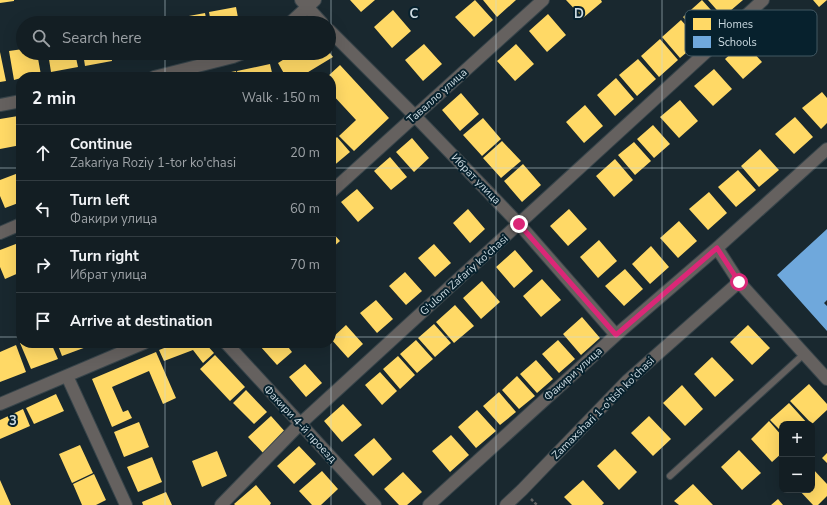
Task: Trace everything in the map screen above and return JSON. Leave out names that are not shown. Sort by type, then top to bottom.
[{"type":"street","name":"Тавалло улица","points":[[336,187],[543,0]]},
{"type":"street","name":"G'ulom Zafariy ko'chasi","points":[[752,10],[763,0]]},
{"type":"street","points":[[296,16],[307,3],[317,16]]},
{"type":"street","name":"Ибрат улица","points":[[336,37],[415,116],[519,224],[616,335]]},
{"type":"street","name":"G'ulom Zafariy ko'chasi","points":[[221,505],[300,424],[702,56]]},
{"type":"street","points":[[173,72],[217,60]]},
{"type":"street","points":[[0,105],[16,102]]},
{"type":"street","name":"Факири улица","points":[[429,505],[616,335],[717,248],[827,149]]},
{"type":"street","points":[[0,233],[16,226]]},
{"type":"street","points":[[717,248],[739,282],[827,379]]},
{"type":"street","name":"Zamaxshari 1-o'tish ko'chasi","points":[[506,505],[627,382],[739,282]]},
{"type":"street","points":[[0,404],[132,348]]},
{"type":"street","name":"Факири 4-й проезд","points":[[231,348],[375,505]]},
{"type":"street","points":[[67,376],[126,505]]},
{"type":"lane","points":[[670,476],[804,354]]},
{"type":"building: Homes","points":[[0,0],[14,0],[14,1],[0,3]]},
{"type":"building: Homes","points":[[350,0],[375,0],[361,12]]},
{"type":"building: Homes","points":[[475,0],[493,20],[474,37],[455,17]]},
{"type":"building: Homes","points":[[483,0],[516,0],[497,17]]},
{"type":"building: Homes","points":[[566,0],[601,0],[602,2],[583,18]]},
{"type":"building: Homes","points":[[702,0],[711,10],[691,10]]},
{"type":"building: Homes","points":[[708,0],[743,0],[731,10],[717,10]]},
{"type":"building: Homes","points":[[813,0],[827,0],[819,7]]},
{"type":"building: Homes","points":[[236,7],[238,16],[210,16],[209,12]]},
{"type":"building: Homes","points":[[393,10],[411,31],[392,48],[374,27]]},
{"type":"building: Homes","points":[[205,13],[206,16],[189,16]]},
{"type":"building: Homes","points":[[548,14],[566,35],[547,52],[529,31]]},
{"type":"building: Homes","points":[[681,20],[685,24],[685,54],[680,58],[662,37]]},
{"type":"building: Homes","points":[[660,39],[678,60],[659,77],[641,56]]},
{"type":"building: Homes","points":[[424,44],[442,64],[423,81],[405,60]]},
{"type":"building: Homes","points":[[516,44],[534,64],[515,81],[497,61]]},
{"type":"building: Homes","points":[[16,50],[16,60],[38,60],[40,72],[16,72],[16,79],[14,80],[9,51]]},
{"type":"building: Homes","points":[[0,52],[6,81],[0,82]]},
{"type":"building: Homes","points":[[728,56],[757,56],[762,62],[743,79],[725,59]]},
{"type":"building: Homes","points":[[638,59],[656,79],[637,96],[619,75]]},
{"type":"building: Homes","points":[[49,60],[76,60],[78,67],[51,72]]},
{"type":"building: Homes","points":[[84,60],[112,60],[112,61],[85,66]]},
{"type":"building: Homes","points":[[283,60],[328,60],[308,72],[283,72],[278,63]]},
{"type":"building: Homes","points":[[270,64],[272,72],[237,72]]},
{"type":"building: Homes","points":[[340,65],[389,118],[354,151],[339,136],[356,120],[336,98],[336,72],[332,72]]},
{"type":"building: Homes","points":[[714,69],[732,89],[713,106],[694,86]]},
{"type":"building: Homes","points":[[616,78],[634,99],[615,116],[597,95]]},
{"type":"building: Homes","points":[[822,92],[827,98],[827,123],[821,129],[802,108]]},
{"type":"building: Homes","points":[[461,93],[479,114],[460,131],[442,110]]},
{"type":"building: Homes","points":[[680,100],[698,121],[679,138],[660,117]]},
{"type":"building: Homes","points":[[585,105],[603,126],[584,143],[566,122]]},
{"type":"building: Homes","points":[[16,116],[16,146],[0,149],[0,119]]},
{"type":"building: Homes","points":[[795,117],[813,137],[794,154],[775,134]]},
{"type":"building: Homes","points":[[483,118],[501,139],[482,156],[463,135]]},
{"type":"building: Homes","points":[[653,125],[670,144],[654,158],[637,139]]},
{"type":"building: Homes","points":[[337,137],[350,152],[336,164]]},
{"type":"building: Homes","points":[[412,138],[429,158],[414,172],[396,152]]},
{"type":"building: Homes","points":[[502,141],[521,161],[501,178],[483,158]]},
{"type":"building: Homes","points":[[634,142],[651,161],[635,175],[618,155]]},
{"type":"building: Homes","points":[[760,149],[779,170],[759,187],[741,166]]},
{"type":"building: Homes","points":[[390,157],[407,177],[391,190],[374,171]]},
{"type":"building: Homes","points":[[615,159],[633,180],[614,197],[596,176]]},
{"type":"building: Homes","points":[[523,164],[541,185],[522,202],[504,181]]},
{"type":"building: Homes","points":[[738,170],[756,190],[736,207],[718,187]]},
{"type":"building: Homes","points":[[16,174],[16,204],[5,208],[0,196],[0,180]]},
{"type":"building: Homes","points":[[357,189],[374,208],[358,222],[341,202]]},
{"type":"building: Homes","points":[[709,192],[727,213],[708,230],[689,209]]},
{"type":"building: Homes","points":[[468,209],[485,229],[470,243],[453,223]]},
{"type":"building: Homes","points":[[569,209],[587,229],[568,246],[550,226]]},
{"type":"building: Homes","points":[[679,221],[697,241],[678,258],[660,238]]},
{"type":"building: Homes","points":[[336,237],[340,241],[336,245]]},
{"type":"building: Homes","points":[[599,240],[617,261],[598,278],[580,257]]},
{"type":"building: Homes","points":[[16,244],[16,274],[5,279],[0,267],[0,250]]},
{"type":"building: Homes","points":[[434,244],[451,263],[435,277],[418,258]]},
{"type":"building: Homes","points":[[651,246],[669,267],[650,284],[632,264]]},
{"type":"building: Homes","points":[[515,250],[533,271],[514,288],[496,267]]},
{"type":"building: Homes","points":[[625,269],[643,289],[624,306],[605,286]]},
{"type":"building: Homes","points":[[405,272],[422,291],[406,305],[389,286]]},
{"type":"building: Homes","points":[[542,279],[561,300],[541,317],[523,296]]},
{"type":"building: Homes","points":[[482,281],[500,302],[481,319],[463,298]]},
{"type":"building: Homes","points":[[376,300],[393,319],[377,333],[360,313]]},
{"type":"building: Homes","points":[[455,305],[474,326],[454,343],[436,322]]},
{"type":"building: Homes","points":[[582,317],[600,338],[581,355],[563,334]]},
{"type":"building: Homes","points":[[434,324],[451,343],[435,357],[418,338]]},
{"type":"building: Homes","points":[[346,325],[363,344],[348,358],[336,345],[336,334]]},
{"type":"building: Homes","points":[[748,325],[770,348],[752,365],[730,342]]},
{"type":"building: Homes","points":[[416,340],[433,359],[417,373],[400,354]]},
{"type":"building: Homes","points":[[558,340],[575,359],[559,373],[542,354]]},
{"type":"building: Homes","points":[[16,345],[26,372],[0,382],[0,352]]},
{"type":"building: Homes","points":[[22,348],[53,348],[58,359],[31,369]]},
{"type":"building: Homes","points":[[59,348],[84,348],[62,356]]},
{"type":"building: Homes","points":[[164,348],[210,348],[214,353],[203,363],[193,350],[164,361],[159,350]]},
{"type":"building: Homes","points":[[262,348],[289,348],[292,352],[277,365]]},
{"type":"building: Homes","points":[[156,352],[176,398],[163,404],[149,371],[112,387],[123,412],[128,410],[132,418],[112,427],[92,379]]},
{"type":"building: Homes","points":[[215,355],[245,387],[230,401],[200,369]]},
{"type":"building: Homes","points":[[398,356],[415,375],[400,389],[383,369]]},
{"type":"building: Homes","points":[[712,357],[734,380],[715,397],[694,374]]},
{"type":"building: Homes","points":[[536,360],[553,379],[537,393],[520,374]]},
{"type":"building: Homes","points":[[305,364],[322,383],[306,397],[289,377]]},
{"type":"building: Homes","points":[[380,372],[397,391],[382,405],[365,385]]},
{"type":"building: Homes","points":[[517,376],[535,396],[519,409],[502,390]]},
{"type":"building: Homes","points":[[809,384],[827,404],[827,410],[815,421],[809,421],[790,401]]},
{"type":"building: Homes","points":[[682,385],[703,409],[685,426],[663,403]]},
{"type":"building: Homes","points":[[246,390],[267,412],[254,424],[233,403]]},
{"type":"building: Homes","points":[[499,392],[516,412],[500,425],[483,406]]},
{"type":"building: Homes","points":[[56,394],[64,411],[34,424],[26,408]]},
{"type":"building: Homes","points":[[789,403],[805,421],[779,421],[779,429],[770,420]]},
{"type":"building: Homes","points":[[343,404],[362,425],[342,442],[324,421]]},
{"type":"building: Homes","points":[[23,409],[30,426],[0,439],[0,420]]},
{"type":"building: Homes","points":[[477,410],[496,431],[476,448],[458,427]]},
{"type":"building: Homes","points":[[271,416],[288,435],[265,455],[248,437]]},
{"type":"building: Homes","points":[[649,416],[671,439],[653,456],[631,433]]},
{"type":"building: Homes","points":[[769,421],[779,433],[779,456],[772,462],[751,439]]},
{"type":"building: Homes","points":[[139,422],[149,447],[124,457],[114,432]]},
{"type":"building: Homes","points":[[451,435],[469,455],[450,472],[432,451]]},
{"type":"building: Homes","points":[[374,438],[392,459],[373,476],[354,455]]},
{"type":"building: Homes","points":[[80,445],[93,473],[72,483],[59,454]]},
{"type":"building: Homes","points":[[299,446],[316,464],[294,484],[277,466]]},
{"type":"building: Homes","points":[[615,449],[637,472],[619,490],[597,466]]},
{"type":"building: Homes","points":[[739,450],[761,473],[742,490],[721,467]]},
{"type":"building: Homes","points":[[217,451],[227,476],[202,487],[192,461]]},
{"type":"building: Homes","points":[[827,453],[827,463],[822,458]]},
{"type":"building: Homes","points":[[152,457],[162,482],[138,492],[127,467]]},
{"type":"building: Homes","points":[[322,471],[338,489],[321,505],[312,505],[299,491]]},
{"type":"building: Homes","points":[[815,471],[827,484],[827,496],[818,505],[813,505],[802,493],[815,493]]},
{"type":"building: Homes","points":[[403,472],[422,492],[407,505],[399,505],[384,489]]},
{"type":"building: Homes","points":[[94,474],[106,500],[96,505],[82,505],[73,484]]},
{"type":"building: Homes","points":[[0,480],[11,505],[0,505]]},
{"type":"building: Homes","points":[[583,480],[604,503],[602,505],[572,505],[564,497]]},
{"type":"building: Homes","points":[[693,484],[713,505],[679,505],[674,501]]},
{"type":"building: Homes","points":[[256,485],[271,503],[270,505],[234,504]]},
{"type":"building: Homes","points":[[166,492],[172,505],[143,505],[142,502]]},
{"type":"building: Homes","points":[[778,499],[783,505],[771,505]]},
{"type":"building: Schools","points":[[827,229],[827,300],[824,303],[827,306],[827,331],[777,275]]},
{"type":"route","points":[[519,224],[616,335],[717,248],[739,282]]}]
